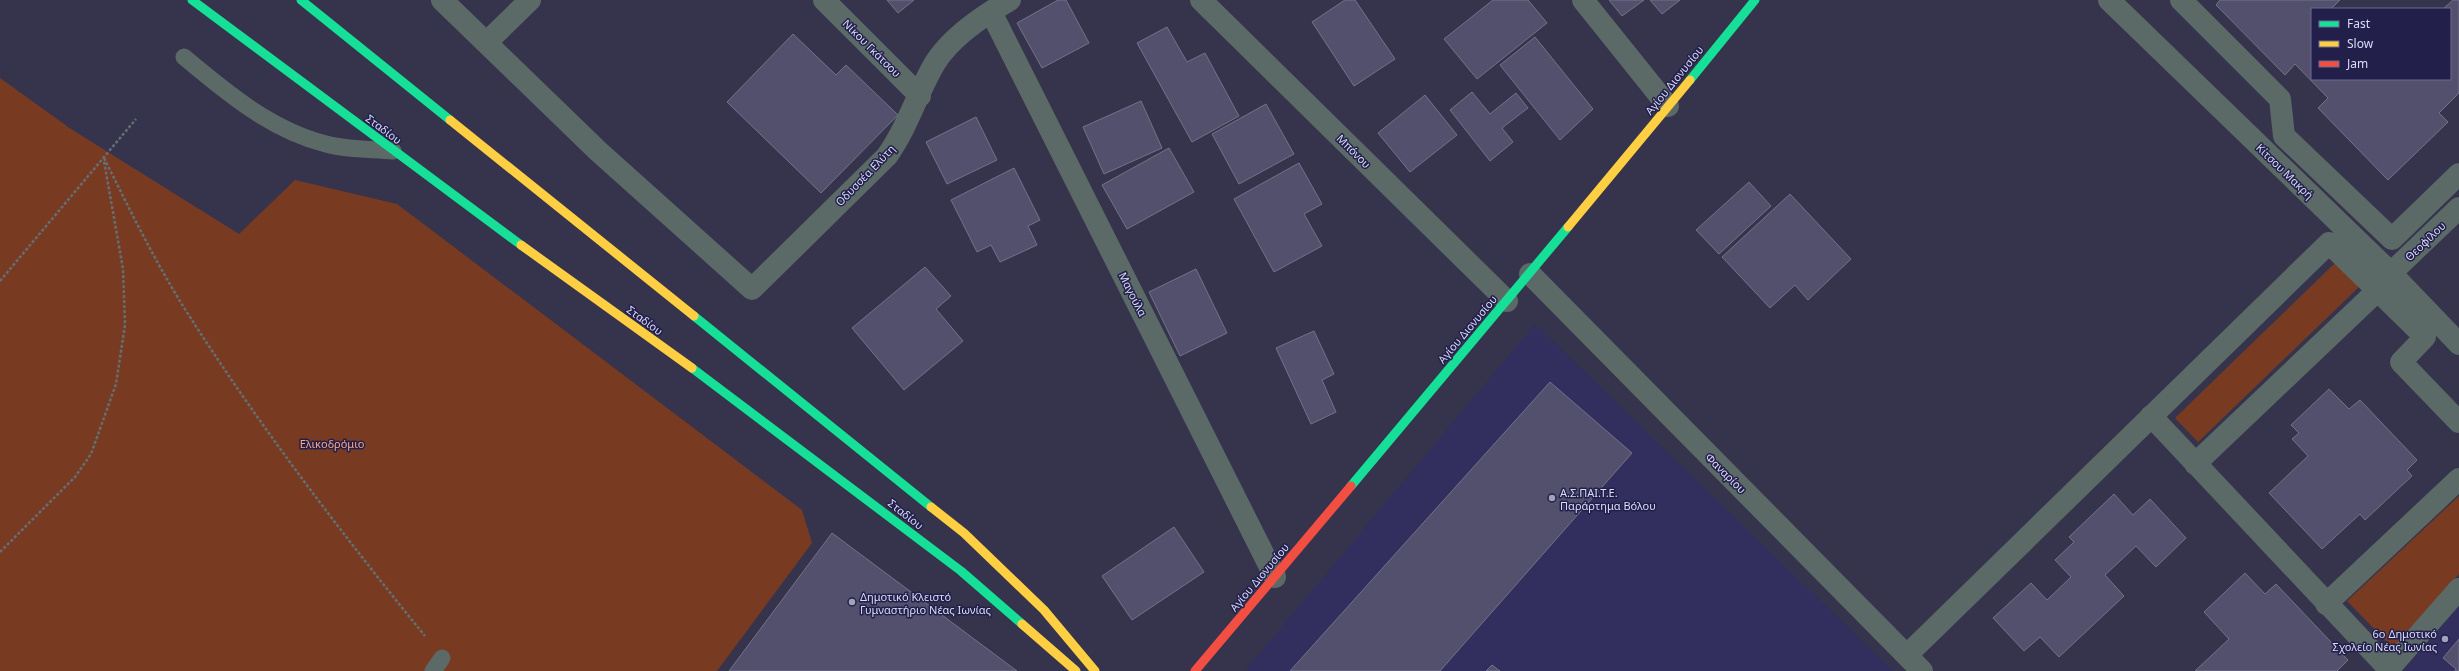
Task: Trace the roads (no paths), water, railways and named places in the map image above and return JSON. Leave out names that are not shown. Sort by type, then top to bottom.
[{"type":"main road","name":"Σταδίου","points":[[192,0],[393,151],[754,413],[860,493],[961,571],[1076,671]]},
{"type":"main road","name":"Σταδίου","points":[[301,0],[964,533],[1044,610],[1095,671]]},
{"type":"main road","name":"Αγίου Διονυσίου","points":[[1195,671],[1530,274],[1755,0]]},
{"type":"street","points":[[442,0],[487,42],[530,0]]},
{"type":"street","name":"Νίκου Γκάτσου","points":[[824,0],[920,96]]},
{"type":"street","name":"Οδυσσέα Ελύτη","points":[[487,42],[598,151],[752,289],[887,156],[905,130],[937,61],[952,44],[991,12],[1010,0]]},
{"type":"street","name":"Μπόνου","points":[[1201,0],[1507,301]]},
{"type":"street","points":[[1583,0],[1668,106]]},
{"type":"street","name":"Κίτσου Μακρή","points":[[2109,0],[2391,273],[2459,344]]},
{"type":"street","points":[[2182,0],[2280,98],[2284,136],[2392,239],[2459,174]]},
{"type":"street","name":"Μαγούλα","points":[[991,12],[1275,577]]},
{"type":"street","name":"Θεοφίλου","points":[[2391,273],[2459,208]]},
{"type":"street","points":[[1907,655],[2329,243],[2425,337],[2401,362],[2459,422]]},
{"type":"street","name":"Φαναρίου","points":[[1530,274],[1922,671]]},
{"type":"street","points":[[2195,464],[2377,291]]},
{"type":"street","points":[[2151,416],[2388,670],[2459,589]]},
{"type":"street","points":[[2326,604],[2459,479]]},
{"type":"lane","points":[[184,57],[223,89],[284,130],[327,145],[393,151]]},
{"type":"place","name":"Α.Σ.ΠΑΙ.Τ.Ε. Παράρτημα Βόλου","points":[[1552,498]]},
{"type":"place","name":"Δημοτικό Κλειστό Γυμναστήριο Νέας Ιωνίας","points":[[852,602]]},
{"type":"place","name":"6ο Δημοτικό Σχολείο Νέας Ιωνίας","points":[[2445,639]]},
{"type":"park label","name":"Ελικοδρόμιο","points":[[332,443]]}]
